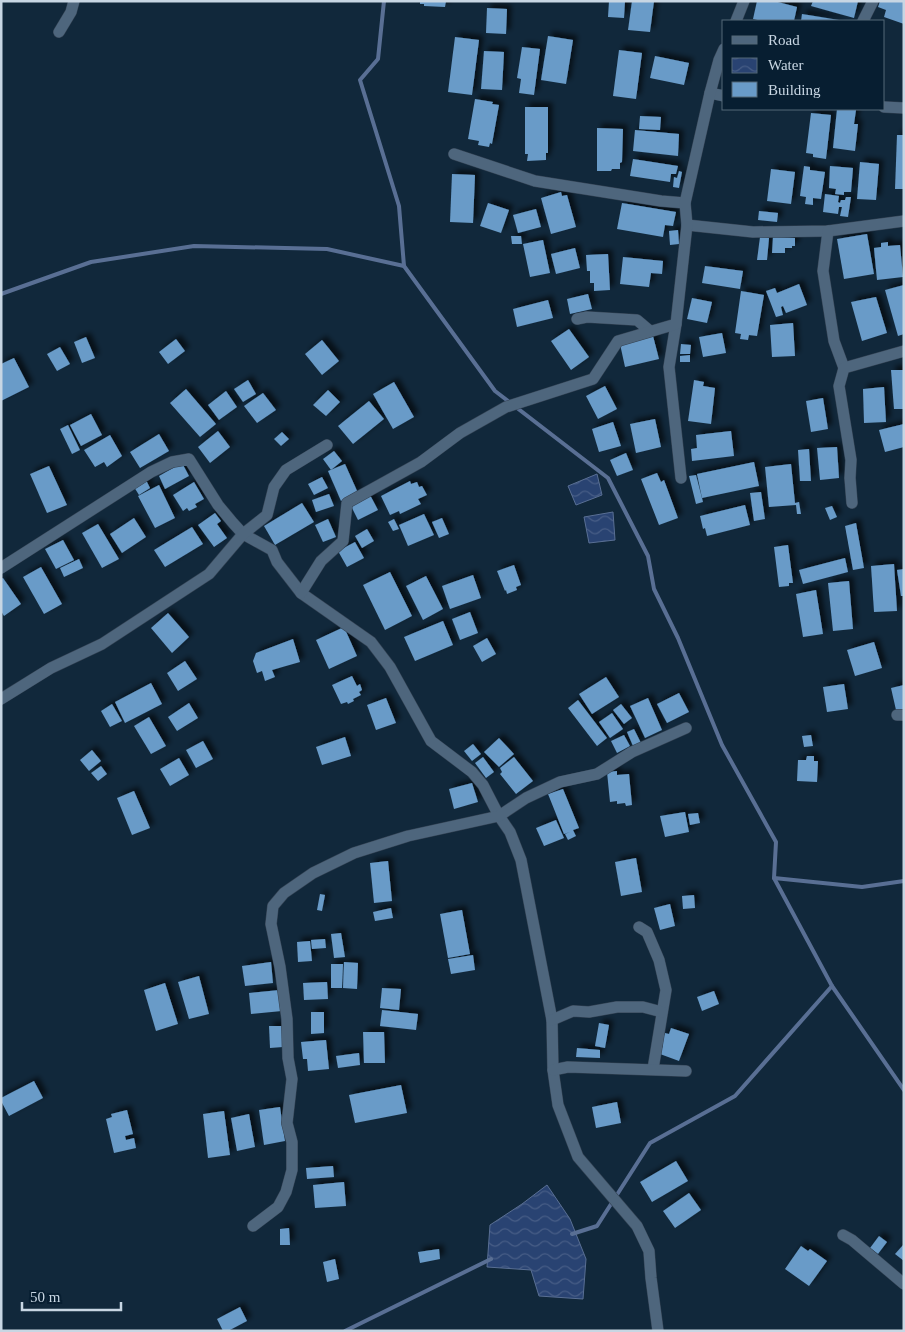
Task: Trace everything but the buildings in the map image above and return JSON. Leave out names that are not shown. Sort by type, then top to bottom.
[{"type":"street","points":[[59,32],[71,12],[74,1]]},
{"type":"street","points":[[736,20],[744,1]]},
{"type":"street","points":[[864,20],[873,1]]},
{"type":"street","points":[[681,478],[670,368],[688,225],[685,203],[710,93],[722,53]]},
{"type":"street","points":[[710,93],[722,96]]},
{"type":"street","points":[[885,106],[904,108]]},
{"type":"street","points":[[454,154],[535,181],[661,201],[685,203]]},
{"type":"street","points":[[688,225],[753,232],[828,231],[904,220]]},
{"type":"street","points":[[828,231],[823,271],[834,341],[844,368],[839,386],[851,460],[852,503]]},
{"type":"street","points":[[577,319],[587,317],[637,320],[650,331]]},
{"type":"street","points":[[301,593],[321,561],[343,541],[348,503],[421,462],[460,433],[512,405],[593,379],[618,341],[676,324]]},
{"type":"street","points":[[844,368],[904,351]]},
{"type":"street","points":[[1,699],[51,668],[102,644],[209,574],[243,534],[267,515],[274,487],[286,470],[327,445]]},
{"type":"street","points":[[1,568],[151,472],[172,462],[189,459],[218,505],[243,534],[272,550],[277,562],[301,593],[371,642],[390,667],[431,741],[472,772],[483,785],[499,816],[510,832],[521,860],[552,1020],[553,1070],[558,1105],[578,1157],[637,1226],[650,1251],[651,1278],[658,1331]]},
{"type":"street","points":[[253,1226],[278,1207],[286,1192],[292,1170],[292,1142],[287,1124],[292,1079],[288,1058],[287,1019],[280,967],[271,924],[273,906],[284,893],[313,873],[354,853],[408,836],[499,816],[526,798],[560,782],[597,774],[632,752],[686,728]]},
{"type":"street","points":[[639,926],[647,932],[659,960],[666,990],[653,1069]]},
{"type":"street","points":[[552,1020],[573,1011],[589,1012],[617,1007],[644,1007],[662,1012]]},
{"type":"street","points":[[553,1070],[568,1067],[686,1071]]},
{"type":"street","points":[[843,1235],[852,1240],[904,1284]]},
{"type":"water","points":[[597,474],[602,495],[576,505],[568,486]]},
{"type":"water","points":[[613,512],[615,540],[589,543],[584,517]]},
{"type":"water","points":[[547,1185],[570,1219],[586,1259],[583,1299],[539,1296],[531,1270],[487,1267],[490,1225]]},
{"type":"waterway","points":[[384,1],[378,59],[360,80],[399,206],[404,266],[495,391],[608,478],[648,556],[654,589],[678,638],[722,745],[776,842],[774,878],[832,986],[904,1090]]},
{"type":"waterway","points":[[1,294],[91,262],[194,246],[327,249],[404,266]]},
{"type":"waterway","points":[[774,878],[862,887],[904,881]]},
{"type":"waterway","points":[[572,1234],[597,1226],[650,1143],[735,1096],[832,986]]},
{"type":"waterway","points":[[345,1331],[491,1259]]}]
